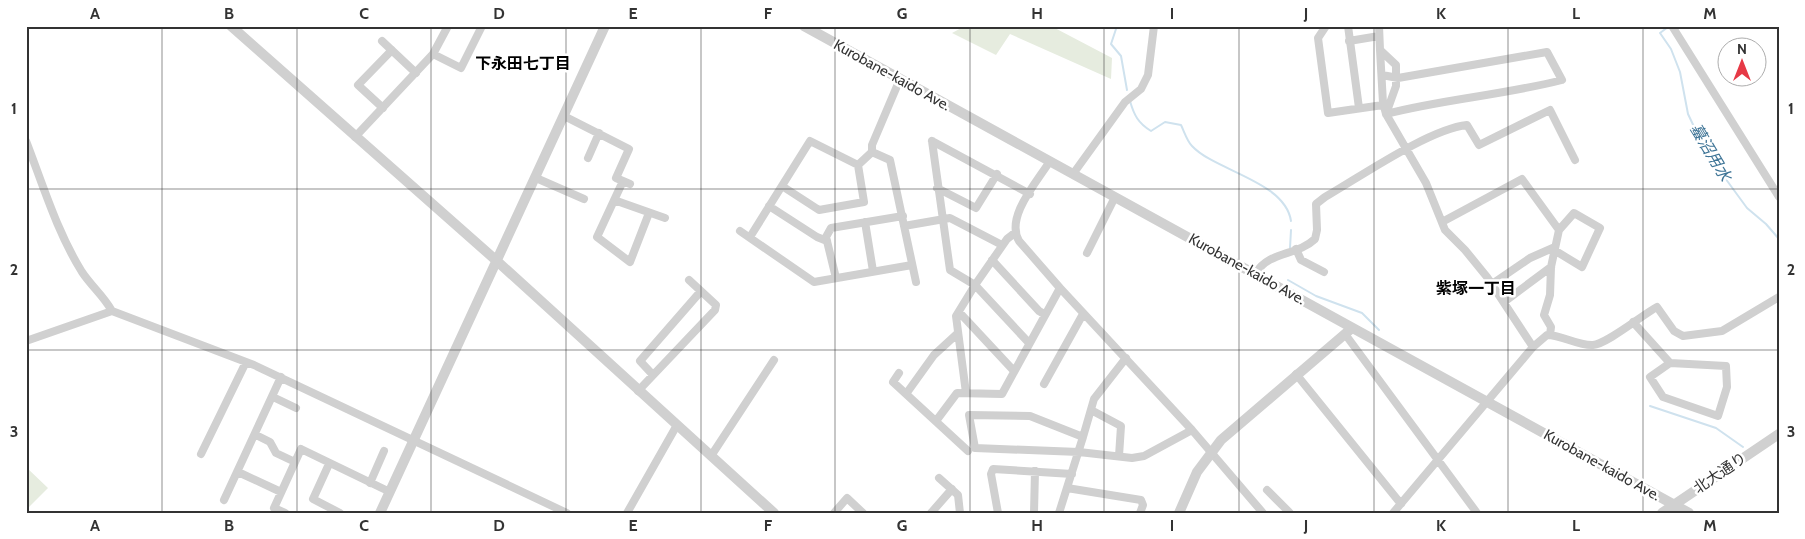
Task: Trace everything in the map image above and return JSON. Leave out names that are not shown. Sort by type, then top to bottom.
[{"type":"street","points":[[231,26],[498,262],[774,513]]},
{"type":"street","points":[[355,137],[433,54],[448,26]]},
{"type":"street","points":[[433,54],[461,68],[482,26]]},
{"type":"street","points":[[380,513],[498,262],[605,26]]},
{"type":"street","name":"Kurobane-kaido Ave.","points":[[804,26],[1256,274],[1349,331],[1487,402],[1689,513]]},
{"type":"street","points":[[1073,174],[1125,102],[1142,89],[1148,75],[1154,26]]},
{"type":"street","points":[[1326,26],[1318,38],[1328,112],[1383,105]]},
{"type":"street","points":[[1348,26],[1359,108]]},
{"type":"street","points":[[1379,26],[1383,105],[1386,114],[1426,183],[1442,222],[1453,240],[1465,250],[1492,284],[1534,347]]},
{"type":"street","points":[[1672,26],[1779,197]]},
{"type":"street","points":[[1349,41],[1379,36]]},
{"type":"street","points":[[382,40],[416,73]]},
{"type":"street","points":[[383,108],[358,85],[392,50]]},
{"type":"street","points":[[1380,50],[1396,65],[1398,78],[1386,114]]},
{"type":"street","points":[[1382,75],[1398,78],[1546,52],[1562,80],[1536,87],[1418,106],[1386,114]]},
{"type":"street","points":[[858,165],[872,152],[872,145],[900,79]]},
{"type":"street","points":[[1256,274],[1265,261],[1296,249],[1315,239],[1317,230],[1316,204],[1407,149],[1457,126],[1467,124],[1479,145],[1550,110],[1575,160]]},
{"type":"street","points":[[564,116],[630,149],[616,178],[627,182],[614,200],[597,237],[630,262],[649,213]]},
{"type":"street","points":[[588,158],[599,133]]},
{"type":"street","points":[[26,141],[65,240],[82,272],[90,283],[104,295],[112,311]]},
{"type":"street","points":[[750,237],[810,141],[858,165]]},
{"type":"street","points":[[1029,343],[975,285],[950,270],[937,188],[932,141],[997,174],[1030,194]]},
{"type":"street","points":[[872,152],[890,160],[916,282]]},
{"type":"street","points":[[1050,161],[1016,215],[1016,232],[1019,241],[1083,314],[1211,451],[1263,513]]},
{"type":"street","points":[[782,186],[819,210],[864,202],[858,165]]},
{"type":"street","points":[[937,188],[976,208],[997,174]]},
{"type":"street","points":[[536,178],[584,199]]},
{"type":"street","points":[[1442,222],[1522,179],[1558,230]]},
{"type":"street","points":[[1087,253],[1115,197]]},
{"type":"street","points":[[614,200],[664,218]]},
{"type":"street","points":[[769,206],[817,238],[827,241]]},
{"type":"street","points":[[1393,513],[1534,347],[1550,335],[1551,327],[1544,315],[1550,295],[1551,267],[1554,248],[1558,230],[1574,213],[1600,228],[1582,266],[1554,248]]},
{"type":"street","points":[[836,278],[826,236],[831,228],[903,216]]},
{"type":"street","points":[[904,226],[950,218],[1002,246]]},
{"type":"street","points":[[865,222],[874,271]]},
{"type":"street","points":[[740,230],[814,282],[912,265]]},
{"type":"street","points":[[966,393],[956,316],[1002,246],[1016,232]]},
{"type":"street","points":[[1492,284],[1530,258],[1554,248]]},
{"type":"street","points":[[1296,249],[1301,260],[1324,272]]},
{"type":"street","points":[[992,260],[1039,311],[1044,314]]},
{"type":"street","points":[[1504,302],[1551,267]]},
{"type":"street","points":[[638,391],[714,310],[716,305],[689,280]]},
{"type":"street","points":[[936,421],[957,393],[1002,394],[1044,314],[1060,288]]},
{"type":"street","points":[[654,375],[640,361],[701,291]]},
{"type":"street","points":[[1550,335],[1592,346],[1604,342],[1657,307],[1674,331],[1683,336],[1722,331],[1779,297]]},
{"type":"street","points":[[26,341],[112,311],[281,377],[567,513]]},
{"type":"street","points":[[959,312],[1014,371]]},
{"type":"street","points":[[1044,384],[1083,314]]},
{"type":"street","points":[[1633,322],[1670,363],[1726,366],[1727,387],[1718,416],[1663,397],[1650,377],[1670,363]]},
{"type":"street","points":[[1179,513],[1190,486],[1211,451],[1231,430],[1349,331],[1437,460],[1477,513]]},
{"type":"street","points":[[906,394],[934,354],[958,333]]},
{"type":"street","points":[[1059,513],[1094,398],[1126,358]]},
{"type":"street","points":[[711,456],[774,360]]},
{"type":"street","points":[[201,454],[246,362]]},
{"type":"street","points":[[900,372],[893,382],[968,451]]},
{"type":"street","points":[[1296,374],[1401,504]]},
{"type":"street","points":[[224,500],[256,435],[281,377]]},
{"type":"street","points":[[273,397],[296,408]]},
{"type":"street","points":[[1091,410],[1121,426],[1119,456]]},
{"type":"street","points":[[1083,437],[1030,416],[969,415],[975,448],[1079,452],[1132,458],[1144,456],[1192,430]]},
{"type":"street","points":[[628,513],[677,425]]},
{"type":"street","name":"北大通り","points":[[1662,513],[1779,434]]},
{"type":"street","points":[[256,435],[270,442],[276,453],[295,462]]},
{"type":"street","points":[[285,513],[274,508],[300,449],[390,492]]},
{"type":"street","points":[[370,483],[384,451]]},
{"type":"street","points":[[328,464],[313,499],[340,513]]},
{"type":"street","points":[[998,513],[991,474],[993,469],[1072,474]]},
{"type":"street","points":[[1034,513],[1035,471]]},
{"type":"street","points":[[238,472],[281,492]]},
{"type":"street","points":[[939,478],[958,495],[960,513]]},
{"type":"street","points":[[1067,488],[1141,500],[1143,505],[1140,513]]},
{"type":"street","points":[[931,513],[952,490]]},
{"type":"street","points":[[1267,490],[1290,513]]},
{"type":"street","points":[[834,513],[847,498],[863,513]]},
{"type":"shaded area","points":[[965,26],[1051,26],[1112,58],[1111,79],[1010,34],[996,55],[952,33]]},
{"type":"shaded area","points":[[26,467],[48,488],[26,510]]},
{"type":"waterway","points":[[1117,26],[1111,44],[1121,56],[1127,90]]},
{"type":"waterway","name":"蟇沼用水","points":[[1668,27],[1660,33],[1671,49],[1680,72],[1688,114],[1706,152],[1747,208],[1766,224],[1779,239]]},
{"type":"waterway","points":[[1130,101],[1137,118],[1151,131],[1165,122],[1181,125],[1190,144],[1203,155],[1263,186],[1276,196],[1286,207],[1291,221]]},
{"type":"waterway","points":[[1290,248],[1291,230]]},
{"type":"waterway","points":[[1288,280],[1316,296],[1362,313],[1379,330]]},
{"type":"waterway","points":[[1650,406],[1716,428],[1743,447]]},
{"type":"district","name":"下永田七丁目","points":[[523,63]]},
{"type":"district","name":"紫塚一丁目","points":[[1476,288]]}]
